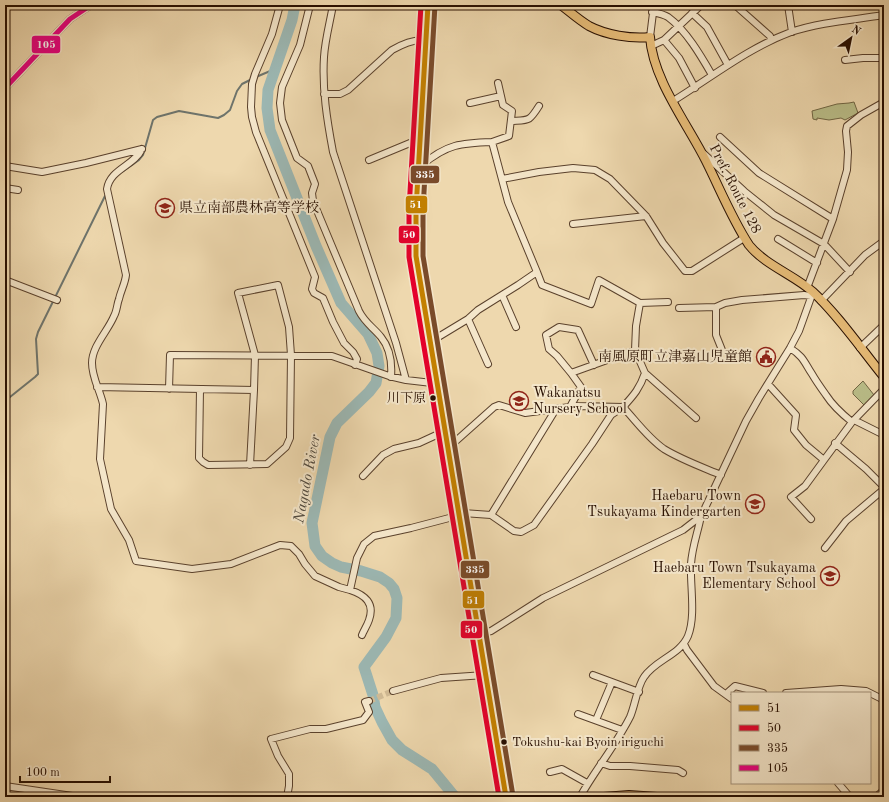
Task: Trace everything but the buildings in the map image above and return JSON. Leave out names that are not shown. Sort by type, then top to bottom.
[{"type":"highway","points":[[428,5],[419,141],[416,209],[416,256],[479,634],[484,675],[506,797]]},
{"type":"main road","points":[[561,5],[588,25],[601,31],[635,37],[650,37]]},
{"type":"main road","name":"Pref. Route 128","points":[[650,37],[651,46],[666,90],[701,152],[744,238],[755,252],[811,292],[821,301],[884,377]]},
{"type":"main road","points":[[604,797],[629,795],[657,797]]},
{"type":"street","points":[[77,5],[82,10]]},
{"type":"street","points":[[5,88],[70,19],[91,5]]},
{"type":"street","points":[[280,5],[272,34],[254,78],[251,107],[252,117],[256,132],[315,277],[312,289],[314,293],[323,298],[344,343],[353,352],[357,359],[357,365]]},
{"type":"street","points":[[310,5],[300,46],[282,87],[280,103],[282,120],[297,158],[308,166],[315,184],[312,193],[313,201],[363,320],[381,337],[386,344],[392,366],[390,376]]},
{"type":"street","points":[[333,5],[324,56],[324,94],[333,152],[396,343],[406,380]]},
{"type":"street","points":[[650,37],[654,5]]},
{"type":"street","points":[[651,46],[664,40],[701,5]]},
{"type":"street","points":[[735,5],[770,36],[772,40]]},
{"type":"street","points":[[788,5],[792,32]]},
{"type":"street","points":[[652,12],[667,17],[678,26],[690,40],[712,75]]},
{"type":"street","points":[[692,14],[707,27],[728,65]]},
{"type":"street","points":[[673,101],[695,88],[748,51],[772,40],[792,32],[830,23],[884,15]]},
{"type":"street","points":[[324,94],[340,94],[348,90],[392,50],[399,46],[421,40],[426,41]]},
{"type":"street","points":[[664,40],[679,58],[695,88]]},
{"type":"street","points":[[845,60],[884,58]]},
{"type":"street","points":[[418,164],[422,165],[450,146],[492,142],[509,136],[512,111],[503,105],[498,83]]},
{"type":"street","points":[[470,103],[501,96]]},
{"type":"street","points":[[580,797],[587,783],[630,716],[644,677],[684,644],[688,635],[691,624],[691,564],[701,516],[746,421],[790,348],[798,331],[811,292],[817,263],[833,219],[848,165],[847,126],[861,115],[884,102]]},
{"type":"street","points":[[511,121],[527,120],[532,117],[539,106]]},
{"type":"street","points":[[720,137],[759,173],[833,219]]},
{"type":"street","points":[[369,160],[410,143],[419,141]]},
{"type":"street","points":[[492,142],[508,202],[542,285],[591,304],[599,280],[640,303],[668,302]]},
{"type":"street","points":[[5,166],[42,172],[142,149],[138,156],[112,176],[108,183],[107,189],[126,275],[115,316],[94,352],[92,362],[93,373],[103,404],[100,459],[101,467],[111,509],[129,540],[136,561],[192,569],[231,564],[280,545],[290,546],[299,554],[315,576],[339,587],[362,594],[368,601],[371,611],[369,621],[362,635]]},
{"type":"street","points":[[701,152],[744,191],[774,214],[824,244],[850,272]]},
{"type":"street","points":[[502,179],[539,172],[574,168],[595,170],[610,179],[646,216],[685,272],[692,271],[744,238]]},
{"type":"street","points":[[5,188],[18,190]]},
{"type":"street","points":[[573,224],[646,216]]},
{"type":"street","points":[[778,239],[817,263]]},
{"type":"street","points":[[821,301],[865,255],[884,241]]},
{"type":"street","points":[[430,342],[468,319],[478,310],[502,296],[537,272]]},
{"type":"street","points":[[5,280],[54,299]]},
{"type":"street","points":[[200,389],[199,458],[203,462],[208,465],[250,465],[267,464],[286,447],[290,438],[291,355],[289,327],[278,285],[238,293],[255,355],[250,465]]},
{"type":"street","points":[[679,308],[716,307],[725,303],[742,300],[804,295],[811,292]]},
{"type":"street","points":[[502,296],[516,327]]},
{"type":"street","points":[[640,303],[636,326],[635,350],[645,373],[696,418]]},
{"type":"street","points":[[716,307],[716,335],[722,350]]},
{"type":"street","points":[[468,319],[488,364]]},
{"type":"street","points":[[860,348],[884,325]]},
{"type":"street","points":[[570,407],[581,387],[557,356],[548,349],[546,335],[559,327],[578,330],[594,365]]},
{"type":"street","points":[[790,348],[804,360],[811,374],[837,409],[853,421],[884,435]]},
{"type":"street","points":[[571,373],[635,350]]},
{"type":"street","points":[[169,389],[170,355],[332,356],[406,380],[432,383],[437,382]]},
{"type":"street","points":[[350,590],[357,558],[364,544],[374,536],[459,516],[463,513],[491,515],[514,531],[521,532],[534,525],[611,415],[623,407],[641,385],[645,373]]},
{"type":"street","points":[[768,384],[796,415],[794,430],[806,445],[824,460]]},
{"type":"street","points":[[97,387],[254,390]]},
{"type":"street","points":[[811,519],[791,497],[805,486],[835,443],[853,421],[884,389]]},
{"type":"street","points":[[448,448],[494,407],[500,405],[525,413],[570,407],[623,407],[652,439],[664,449],[693,464],[721,475]]},
{"type":"street","points":[[491,515],[556,409]]},
{"type":"street","points":[[363,476],[383,455],[394,449],[419,443],[445,431]]},
{"type":"street","points":[[825,548],[846,521],[884,488],[866,469],[835,443]]},
{"type":"street","points":[[479,634],[497,628],[543,598],[683,530],[701,516]]},
{"type":"street","points":[[684,644],[714,686],[731,698]]},
{"type":"street","points":[[393,691],[441,678],[484,675]]},
{"type":"street","points":[[593,675],[639,692]]},
{"type":"street","points":[[596,720],[612,682]]},
{"type":"street","points":[[726,694],[735,686],[759,692]]},
{"type":"street","points":[[800,692],[841,689],[868,692]]},
{"type":"street","points":[[871,694],[884,700]]},
{"type":"street","points":[[287,797],[289,774],[278,756],[271,739],[310,729],[326,729],[363,720],[369,712],[365,702],[368,701]]},
{"type":"street","points":[[578,714],[622,730]]},
{"type":"street","points":[[601,763],[610,766],[678,770],[683,773]]},
{"type":"street","points":[[550,772],[562,769],[587,783]]},
{"type":"street","points":[[839,784],[850,797]]},
{"type":"street","points":[[5,786],[79,797]]},
{"type":"street","points":[[876,797],[884,790]]},
{"type":"green space","points":[[854,102],[858,113],[845,120],[841,118],[829,120],[817,118],[817,120],[813,119],[812,111],[837,104]]},
{"type":"green space","points":[[863,381],[874,395],[864,405],[853,394],[853,391]]},
{"type":"waterway","name":"Nagado River","points":[[295,5],[292,20],[268,90],[267,108],[270,130],[316,246],[341,303],[368,334],[377,353],[379,366],[376,383],[369,392],[337,423],[330,437],[312,523],[315,546],[322,556],[332,563],[341,567],[380,577],[389,583],[394,589],[397,598],[396,618],[386,637],[364,667],[373,695],[375,707],[392,740],[402,750],[432,769],[455,797]]},
{"type":"waterway","points":[[256,77],[275,69]]},
{"type":"waterway","points":[[122,172],[139,160],[143,155],[153,120],[157,117],[179,111],[218,118],[230,110],[237,91],[242,84],[252,79]]},
{"type":"waterway","points":[[5,401],[38,374],[36,339],[38,332],[105,196]]},
{"type":"tunnel","points":[[369,701],[393,691]]},
{"type":"transit line","name":"105","points":[[5,88],[70,19],[91,5]]},
{"type":"transit line","name":"50","points":[[421,5],[409,209],[409,257],[499,797]]},
{"type":"transit line","name":"51","points":[[428,5],[416,209],[416,256],[506,797]]},
{"type":"transit line","name":"335","points":[[435,5],[423,209],[423,256],[513,796]]},
{"type":"place","name":"県立南部農林高等学校","points":[[165,208]]},
{"type":"place","name":"南風原町立津嘉山児童館","points":[[766,357]]},
{"type":"place","name":"川下原","points":[[433,398]]},
{"type":"place","name":"Wakanatsu Nursery School","points":[[519,401]]},
{"type":"place","name":"Haebaru Town Tsukayama Kindergarten","points":[[755,504]]},
{"type":"place","name":"Haebaru Town Tsukayama Elementary School","points":[[830,576]]},
{"type":"place","name":"Tokushu-kai Byoin iriguchi","points":[[504,742]]}]
